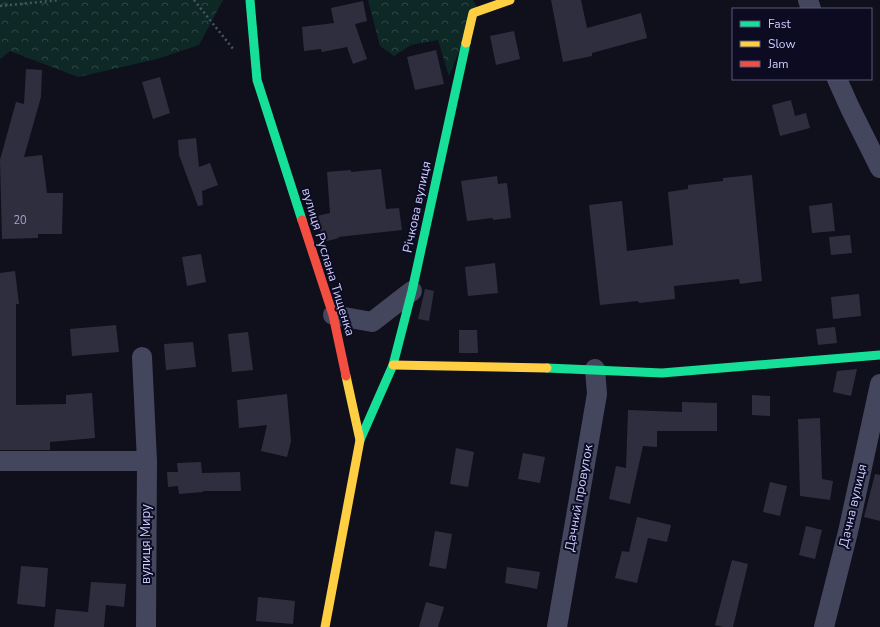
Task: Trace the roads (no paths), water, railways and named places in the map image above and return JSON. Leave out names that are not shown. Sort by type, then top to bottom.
[{"type":"street","name":"вулиця Руслана Тищенка","points":[[250,0],[257,80],[333,315],[360,440],[325,627]]},
{"type":"street","name":"Річкова вулиця","points":[[360,440],[393,365],[412,291],[473,13],[510,0]]},
{"type":"street","points":[[837,80],[880,168]]},
{"type":"street","points":[[333,315],[372,322],[412,291]]},
{"type":"street","points":[[393,365],[595,369],[662,373],[880,355]]},
{"type":"street","name":"вулиця Миру","points":[[142,357],[147,461],[146,627]]},
{"type":"street","name":"Дачний провулок","points":[[557,627],[597,394],[595,369]]},
{"type":"street","name":"Дачна вулиця","points":[[824,627],[848,532],[880,384]]},
{"type":"street","points":[[0,461],[147,461]]}]
